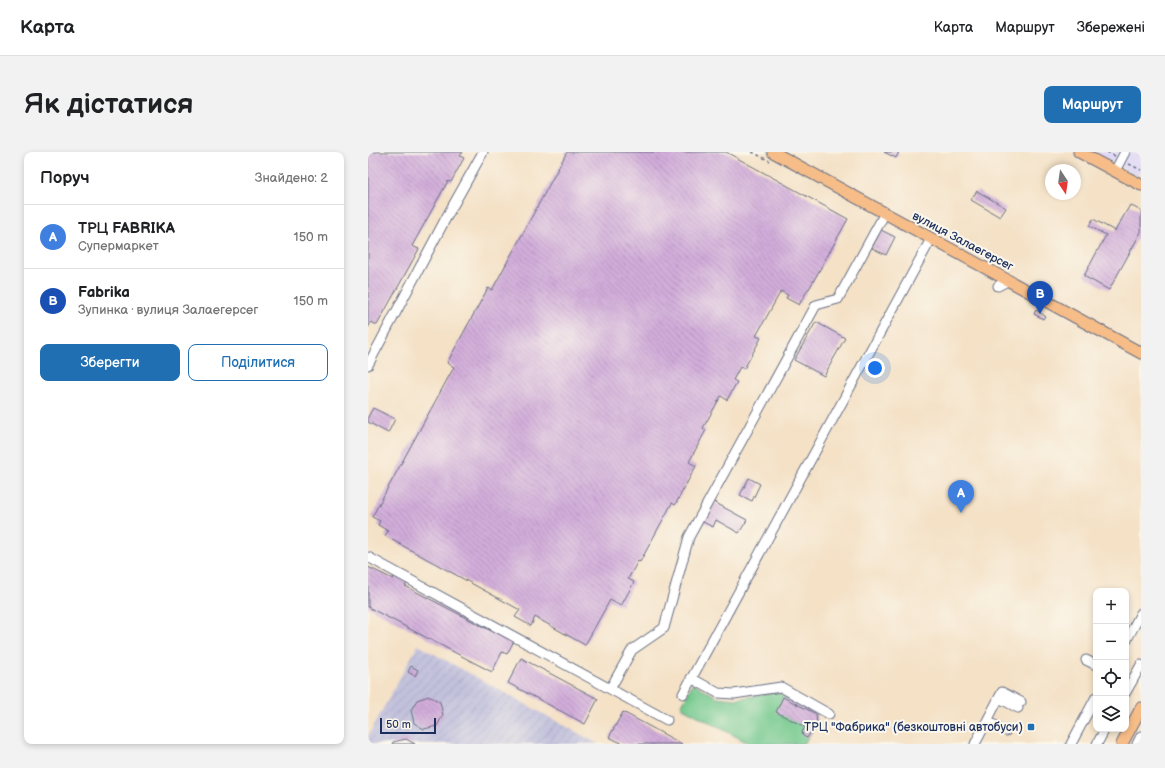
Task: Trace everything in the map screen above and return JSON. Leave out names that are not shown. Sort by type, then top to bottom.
[{"type":"main road","name":"вулиця Залаегерсег","points":[[774,152],[1141,353]]},
{"type":"main road","points":[[1079,152],[1141,185]]},
{"type":"main road","points":[[1122,744],[1141,708]]},
{"type":"lane","points":[[368,365],[446,218],[483,152]]},
{"type":"lane","points":[[1114,171],[1125,152]]},
{"type":"lane","points":[[610,689],[632,650],[664,628],[689,537],[816,305],[838,299],[885,213]]},
{"type":"lane","points":[[683,694],[928,254],[931,239]]},
{"type":"lane","points":[[998,286],[1009,280]]},
{"type":"lane","points":[[368,557],[667,720]]},
{"type":"lane","points":[[1129,635],[1141,613]]},
{"type":"lane","points":[[1086,660],[1093,664]]},
{"type":"lane","points":[[1129,687],[1141,665]]},
{"type":"lane","points":[[691,678],[718,693],[734,694],[781,687],[830,714]]},
{"type":"lane","points":[[975,744],[999,698],[1019,705]]},
{"type":"lane","points":[[1075,743],[1093,704]]},
{"type":"lane","points":[[987,721],[1006,731]]},
{"type":"lane","points":[[982,744],[986,736],[987,721]]},
{"type":"lane","points":[[1097,744],[1103,732]]},
{"type":"lane","points":[[1136,744],[1141,736]]},
{"type":"shaded area","points":[[1094,152],[1141,152],[1141,169],[1137,176]]},
{"type":"shaded area","points":[[418,645],[598,744],[368,744],[368,736]]},
{"type":"green space","points":[[693,683],[717,697],[736,699],[777,692],[816,714],[817,723],[804,744],[750,744],[681,707]]},
{"type":"building","points":[[368,152],[463,152],[460,156],[464,158],[451,182],[448,181],[412,246],[419,249],[377,325],[371,322],[368,328]]},
{"type":"building","points":[[567,152],[726,152],[848,219],[799,305],[786,298],[788,295],[781,291],[756,336],[761,338],[744,369],[740,367],[733,380],[737,382],[727,400],[721,396],[703,428],[706,430],[689,462],[696,466],[675,505],[672,503],[640,562],[638,561],[628,579],[634,582],[621,606],[610,600],[585,645],[535,617],[531,626],[515,617],[520,610],[385,536],[388,531],[378,525],[380,521],[372,517],[454,367],[447,363],[488,288],[492,290]]},
{"type":"building","points":[[884,152],[899,152],[896,158]]},
{"type":"building","points":[[977,191],[1006,208],[1000,217],[971,200]]},
{"type":"building","points":[[1130,205],[1141,211],[1141,232],[1109,290],[1084,276],[1106,235],[1089,226],[1093,219],[1115,231]]},
{"type":"building","points":[[881,230],[895,237],[886,255],[872,248]]},
{"type":"building","points":[[1036,310],[1045,316],[1043,319],[1034,314]]},
{"type":"building","points":[[816,322],[845,338],[824,376],[794,360]]},
{"type":"building","points":[[373,408],[395,419],[388,433],[368,422],[368,417]]},
{"type":"building","points":[[749,478],[760,484],[752,501],[740,495]]},
{"type":"building","points":[[712,501],[747,520],[739,533],[716,520],[713,527],[701,521]]},
{"type":"building","points":[[368,567],[393,579],[395,575],[408,582],[405,586],[495,633],[496,631],[514,641],[507,654],[502,652],[492,672],[368,607]]},
{"type":"building","points":[[521,658],[598,699],[585,724],[508,683]]},
{"type":"building","points":[[411,666],[418,670],[415,676],[408,672]]},
{"type":"building","points":[[429,696],[440,702],[443,715],[437,726],[424,729],[414,723],[411,710],[417,700]]},
{"type":"building","points":[[783,697],[816,714],[817,723],[807,738],[803,736],[802,732],[805,727],[776,712]]},
{"type":"building","points":[[623,712],[682,744],[623,744],[609,737]]},
{"type":"building","points":[[406,739],[415,744],[392,744],[393,742]]},
{"type":"place","name":"Fabrika","points":[[1040,314]]},
{"type":"place","name":"ТРЦ FABRIKA","points":[[961,513]]},
{"type":"place","name":"ТРЦ \"Фабрика\" (безкоштовні автобуси)","points":[[1031,727]]}]
